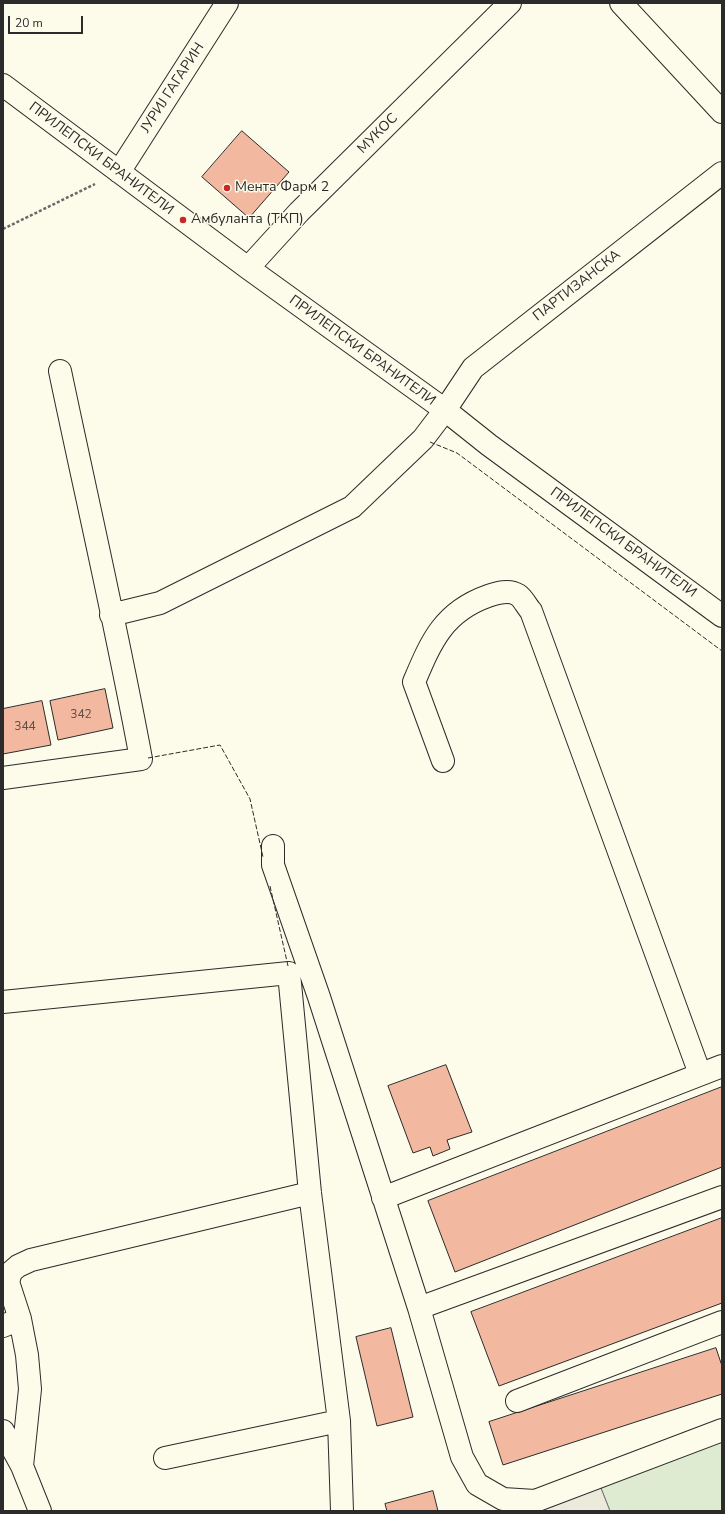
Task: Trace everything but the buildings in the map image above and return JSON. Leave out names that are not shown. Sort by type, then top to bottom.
[{"type":"street","name":"ЈУРИЈ ГАГАРИН","points":[[119,172],[227,3]]},
{"type":"street","name":"МУКОС","points":[[248,268],[299,212],[510,3]]},
{"type":"street","points":[[621,3],[722,112]]},
{"type":"street","name":"ПРИЛЕПСКИ БРАНИТЕЛИ","points":[[3,85],[248,268],[445,410],[489,445],[722,616]]},
{"type":"street","name":"ПАРТИЗАНСКА","points":[[111,615],[160,603],[352,507],[423,439],[445,410],[473,368],[722,173]]},
{"type":"street","points":[[3,778],[141,759],[126,676],[111,615],[60,370]]},
{"type":"street","points":[[443,761],[414,682],[428,649],[451,616],[482,598],[502,591],[518,594],[531,611],[700,1074]]},
{"type":"street","points":[[274,846],[274,865],[319,997],[419,1308],[462,1457],[478,1484],[502,1499],[535,1501],[722,1430]]},
{"type":"street","points":[[3,1002],[289,973],[310,1193],[338,1421],[342,1511]]},
{"type":"street","points":[[383,1198],[722,1066]]},
{"type":"street","points":[[22,1466],[30,1390],[27,1355],[12,1322],[8,1282],[11,1272],[18,1266],[31,1260],[310,1193]]},
{"type":"street","points":[[419,1308],[722,1198]]},
{"type":"street","points":[[517,1401],[722,1322]]},
{"type":"street","points":[[165,1458],[338,1421]]},
{"type":"street","points":[[3,1431],[22,1466],[40,1511]]},
{"type":"path","points":[[3,229],[119,172]]},
{"type":"green space","points":[[722,1430],[722,1511],[610,1511],[597,1478]]},
{"type":"shaded area","points":[[597,1478],[610,1511],[528,1511]]},
{"type":"fence","points":[[430,442],[457,453],[722,651]]},
{"type":"fence","points":[[148,758],[220,745],[250,799],[263,857]]},
{"type":"fence","points":[[270,886],[288,966]]},
{"type":"place","name":"Мента Фарм 2","points":[[227,188]]},
{"type":"place","name":"Амбуланта (ТКП)","points":[[183,220]]}]
